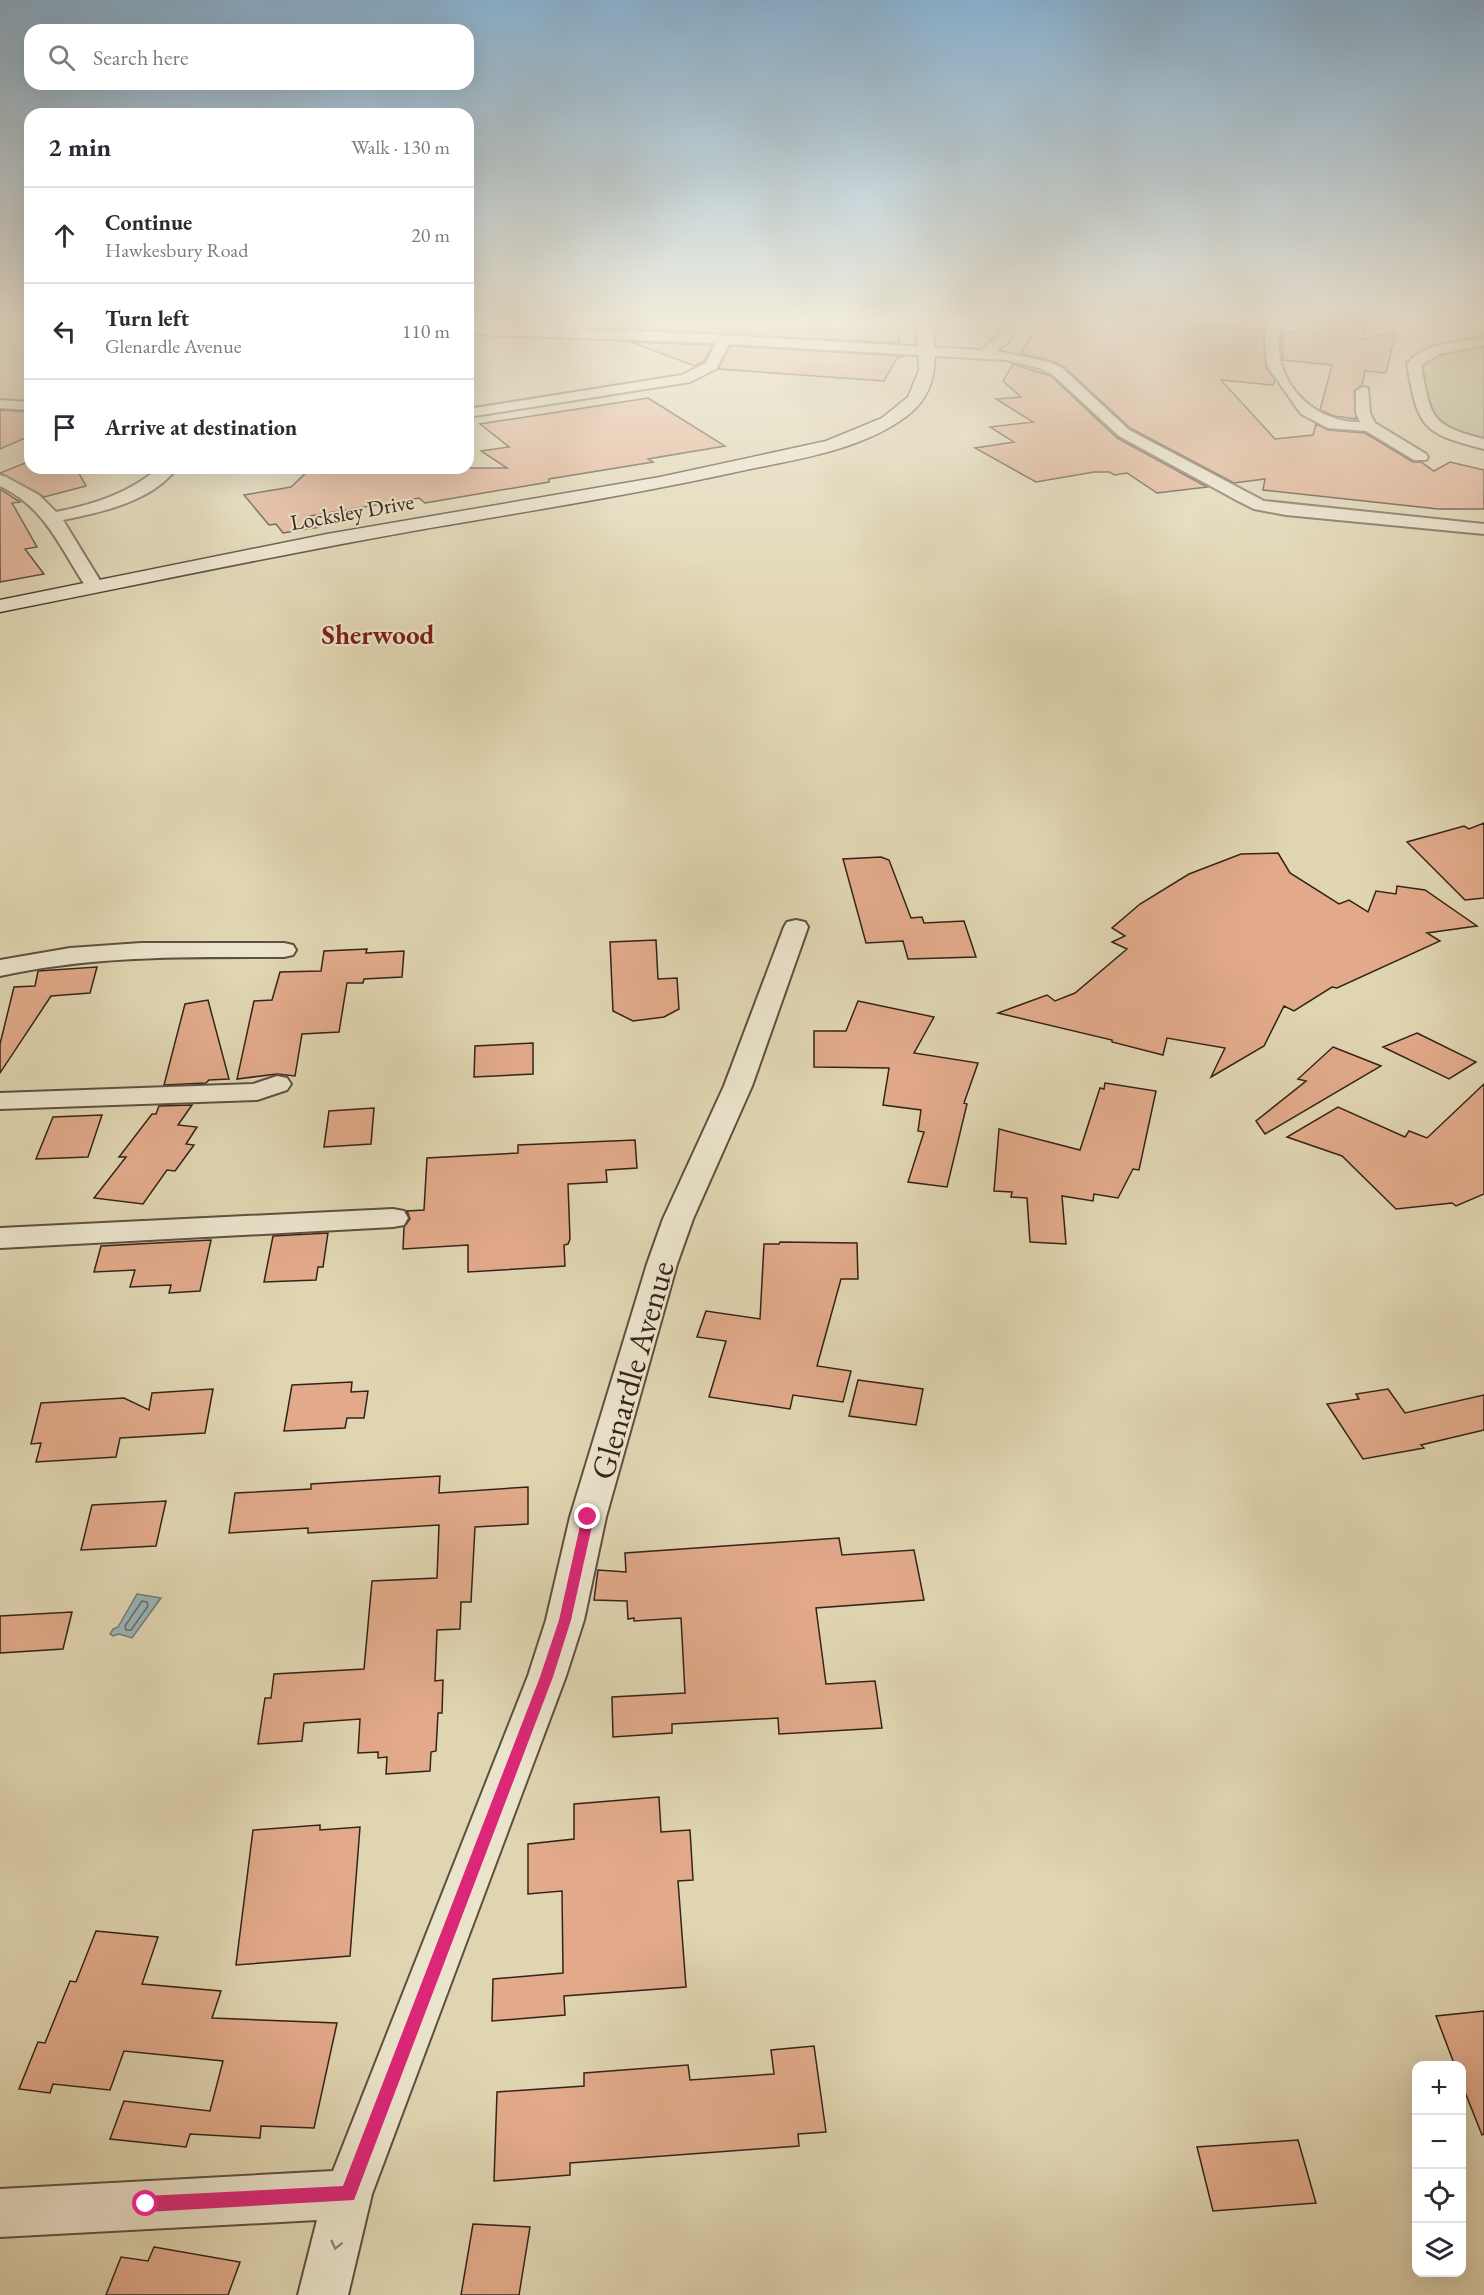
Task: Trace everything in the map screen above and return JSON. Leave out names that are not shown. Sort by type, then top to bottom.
[{"type":"street","name":"Locksley Drive","points":[[0,606],[310,543],[650,484],[796,454],[872,428]]},
{"type":"street","points":[[1119,428],[1124,433],[1260,505],[1286,510],[1484,529]]},
{"type":"street","points":[[1372,428],[1420,457]]},
{"type":"street","points":[[1438,428],[1484,444]]},
{"type":"street","points":[[54,517],[126,500],[161,474]]},
{"type":"street","points":[[0,480],[31,495],[54,517],[94,587]]},
{"type":"street","name":"Glenardle Avenue","points":[[323,2295],[348,2194],[547,1677],[565,1620],[588,1517],[662,1264],[678,1219],[738,1086],[785,963],[796,927]]},
{"type":"street","points":[[0,968],[71,954],[134,950],[284,950]]},
{"type":"street","points":[[0,1101],[257,1092],[277,1084]]},
{"type":"street","points":[[0,1238],[393,1218]]},
{"type":"street","points":[[0,2213],[348,2194]]},
{"type":"green space","points":[[1443,428],[1484,428],[1484,441]]},
{"type":"water","points":[[137,1594],[161,1598],[132,1638],[119,1634],[113,1636],[110,1634],[118,1627]]},
{"type":"building","points":[[0,428],[24,428],[24,439],[0,449]]},
{"type":"building","points":[[485,428],[696,428],[725,446],[648,459],[653,462],[549,479],[549,482],[425,503],[419,498],[310,516],[320,527],[283,533],[276,524],[269,525],[244,495],[291,487],[305,474],[474,474],[474,468],[507,468],[481,451],[509,447]]},
{"type":"building","points":[[992,428],[1106,428],[1117,438],[1207,487],[1157,493],[1127,473],[1115,475],[1109,472],[1094,472],[1036,482],[975,448],[1014,442]]},
{"type":"building","points":[[1130,428],[1265,428],[1275,439],[1313,435],[1315,428],[1365,433],[1413,462],[1421,462],[1434,471],[1450,462],[1484,470],[1484,509],[1438,509],[1263,490],[1265,479],[1234,483]]},
{"type":"building","points":[[24,463],[24,474],[79,474],[86,486],[44,497],[0,473]]},
{"type":"building","points":[[0,489],[20,502],[12,503],[37,547],[25,549],[44,574],[0,582]]},
{"type":"building","points":[[1484,823],[1484,898],[1465,900],[1407,842],[1464,826],[1469,829]]},
{"type":"building","points":[[1278,853],[1290,873],[1339,904],[1349,900],[1368,912],[1376,891],[1396,894],[1397,886],[1425,890],[1477,926],[1427,933],[1440,941],[1337,988],[1332,987],[1294,1011],[1284,1006],[1264,1046],[1211,1077],[1225,1048],[1167,1038],[1163,1055],[1112,1042],[1112,1040],[998,1013],[1047,995],[1055,1001],[1075,993],[1127,949],[1112,942],[1125,936],[1112,928],[1140,904],[1189,874],[1241,854]]},
{"type":"building","points":[[881,857],[889,860],[911,918],[922,917],[924,923],[964,921],[976,957],[908,959],[903,941],[866,943],[843,859]]},
{"type":"building","points":[[656,940],[658,979],[677,978],[679,1009],[664,1017],[633,1021],[613,1011],[610,942]]},
{"type":"building","points":[[367,949],[366,953],[404,951],[402,977],[364,979],[363,983],[347,983],[339,1032],[302,1034],[295,1076],[277,1074],[237,1079],[254,1001],[272,1000],[280,972],[321,971],[324,951]]},
{"type":"building","points":[[97,967],[90,993],[51,996],[0,1073],[0,1044],[14,987],[35,986],[38,971]]},
{"type":"building","points":[[208,1000],[229,1079],[209,1080],[206,1083],[164,1085],[185,1004]]},
{"type":"building","points":[[858,1001],[934,1017],[914,1053],[978,1063],[964,1103],[967,1104],[947,1187],[908,1182],[924,1132],[918,1131],[921,1110],[883,1105],[889,1068],[814,1067],[814,1031],[846,1031]]},
{"type":"building","points":[[1417,1033],[1476,1062],[1449,1079],[1383,1047]]},
{"type":"building","points":[[533,1043],[533,1074],[474,1077],[475,1046]]},
{"type":"building","points":[[1333,1047],[1381,1066],[1265,1134],[1256,1121],[1306,1081],[1298,1079]]},
{"type":"building","points":[[1105,1083],[1156,1091],[1139,1170],[1133,1169],[1118,1198],[1094,1194],[1093,1201],[1062,1196],[1066,1244],[1030,1242],[1027,1198],[1011,1197],[1012,1192],[994,1191],[999,1129],[1080,1150],[1100,1088],[1104,1089]]},
{"type":"building","points":[[1484,1084],[1484,1194],[1456,1206],[1452,1203],[1396,1209],[1342,1156],[1287,1137],[1338,1107],[1405,1137],[1409,1131],[1427,1138]]},
{"type":"building","points":[[192,1105],[178,1125],[197,1127],[186,1144],[194,1145],[175,1171],[167,1170],[143,1204],[94,1198],[126,1157],[119,1157],[152,1114],[156,1114],[159,1106]]},
{"type":"building","points":[[374,1108],[371,1144],[324,1147],[329,1111]]},
{"type":"building","points":[[102,1115],[88,1157],[36,1159],[53,1117]]},
{"type":"building","points":[[635,1140],[637,1168],[606,1170],[607,1182],[568,1184],[570,1239],[568,1244],[564,1245],[565,1266],[468,1272],[468,1245],[403,1249],[404,1227],[410,1219],[407,1211],[424,1210],[427,1158],[518,1153],[518,1145]]},
{"type":"building","points":[[328,1233],[323,1267],[318,1267],[316,1280],[264,1282],[273,1236]]},
{"type":"building","points":[[211,1240],[200,1291],[169,1293],[171,1285],[130,1287],[135,1270],[94,1272],[101,1246]]},
{"type":"building","points":[[780,1242],[857,1243],[858,1279],[841,1279],[817,1366],[851,1371],[843,1402],[793,1395],[790,1409],[709,1397],[726,1341],[697,1337],[706,1311],[760,1319],[764,1244],[779,1244]]},
{"type":"building","points":[[858,1380],[923,1389],[916,1425],[849,1416]]},
{"type":"building","points":[[352,1382],[351,1392],[368,1391],[364,1418],[347,1418],[345,1428],[284,1431],[292,1385]]},
{"type":"building","points":[[213,1389],[205,1433],[120,1438],[116,1457],[36,1462],[41,1443],[31,1444],[41,1403],[124,1398],[149,1410],[152,1393]]},
{"type":"building","points":[[1388,1389],[1405,1413],[1484,1395],[1484,1430],[1421,1445],[1424,1448],[1363,1459],[1327,1404],[1359,1399],[1356,1394]]},
{"type":"building","points":[[440,1476],[439,1493],[528,1487],[528,1524],[475,1527],[471,1602],[461,1602],[460,1629],[437,1630],[435,1681],[443,1680],[442,1713],[438,1713],[436,1751],[431,1752],[430,1771],[386,1774],[387,1757],[378,1758],[378,1752],[358,1753],[360,1719],[304,1723],[302,1741],[258,1744],[265,1698],[271,1698],[274,1674],[364,1669],[372,1581],[437,1578],[439,1525],[308,1533],[308,1528],[229,1533],[235,1493],[311,1489],[311,1484]]},
{"type":"building","points":[[166,1501],[156,1546],[81,1550],[92,1505]]},
{"type":"building","points":[[839,1538],[842,1555],[914,1550],[924,1600],[816,1608],[826,1684],[875,1681],[882,1728],[779,1734],[778,1718],[672,1724],[672,1733],[613,1737],[612,1697],[685,1693],[681,1618],[634,1621],[634,1618],[628,1619],[627,1601],[594,1600],[598,1570],[626,1572],[625,1553]]},
{"type":"building","points":[[72,1612],[63,1649],[0,1653],[0,1616]]},
{"type":"building","points":[[659,1797],[661,1832],[690,1830],[693,1880],[678,1881],[686,1987],[564,1996],[565,2015],[492,2021],[493,1979],[563,1973],[562,1891],[528,1894],[528,1844],[574,1839],[574,1804]]},
{"type":"building","points":[[320,1825],[320,1830],[360,1827],[350,1956],[236,1965],[253,1830]]},
{"type":"building","points":[[96,1931],[158,1937],[142,1984],[221,1991],[212,2018],[337,2023],[314,2128],[261,2126],[260,2138],[190,2134],[186,2147],[110,2139],[124,2101],[210,2111],[223,2061],[124,2051],[110,2090],[53,2084],[50,2093],[19,2089],[38,2042],[45,2043],[70,1981],[76,1982]]},
{"type":"building","points":[[1484,2011],[1484,2134],[1482,2135],[1466,2095],[1466,2061],[1453,2061],[1436,2016]]},
{"type":"building","points":[[814,2046],[826,2132],[798,2134],[799,2146],[570,2163],[570,2175],[494,2181],[497,2092],[584,2086],[584,2073],[688,2065],[690,2080],[774,2074],[771,2050]]},
{"type":"building","points":[[1298,2140],[1316,2203],[1213,2211],[1197,2147]]},
{"type":"building","points":[[473,2224],[530,2227],[519,2295],[461,2295]]},
{"type":"building","points":[[154,2247],[240,2262],[228,2295],[106,2295],[121,2257],[148,2261]]},
{"type":"district","name":"Sherwood","points":[[378,634]]},
{"type":"route","points":[[146,2204],[348,2194],[547,1677],[565,1620],[588,1517]]}]
